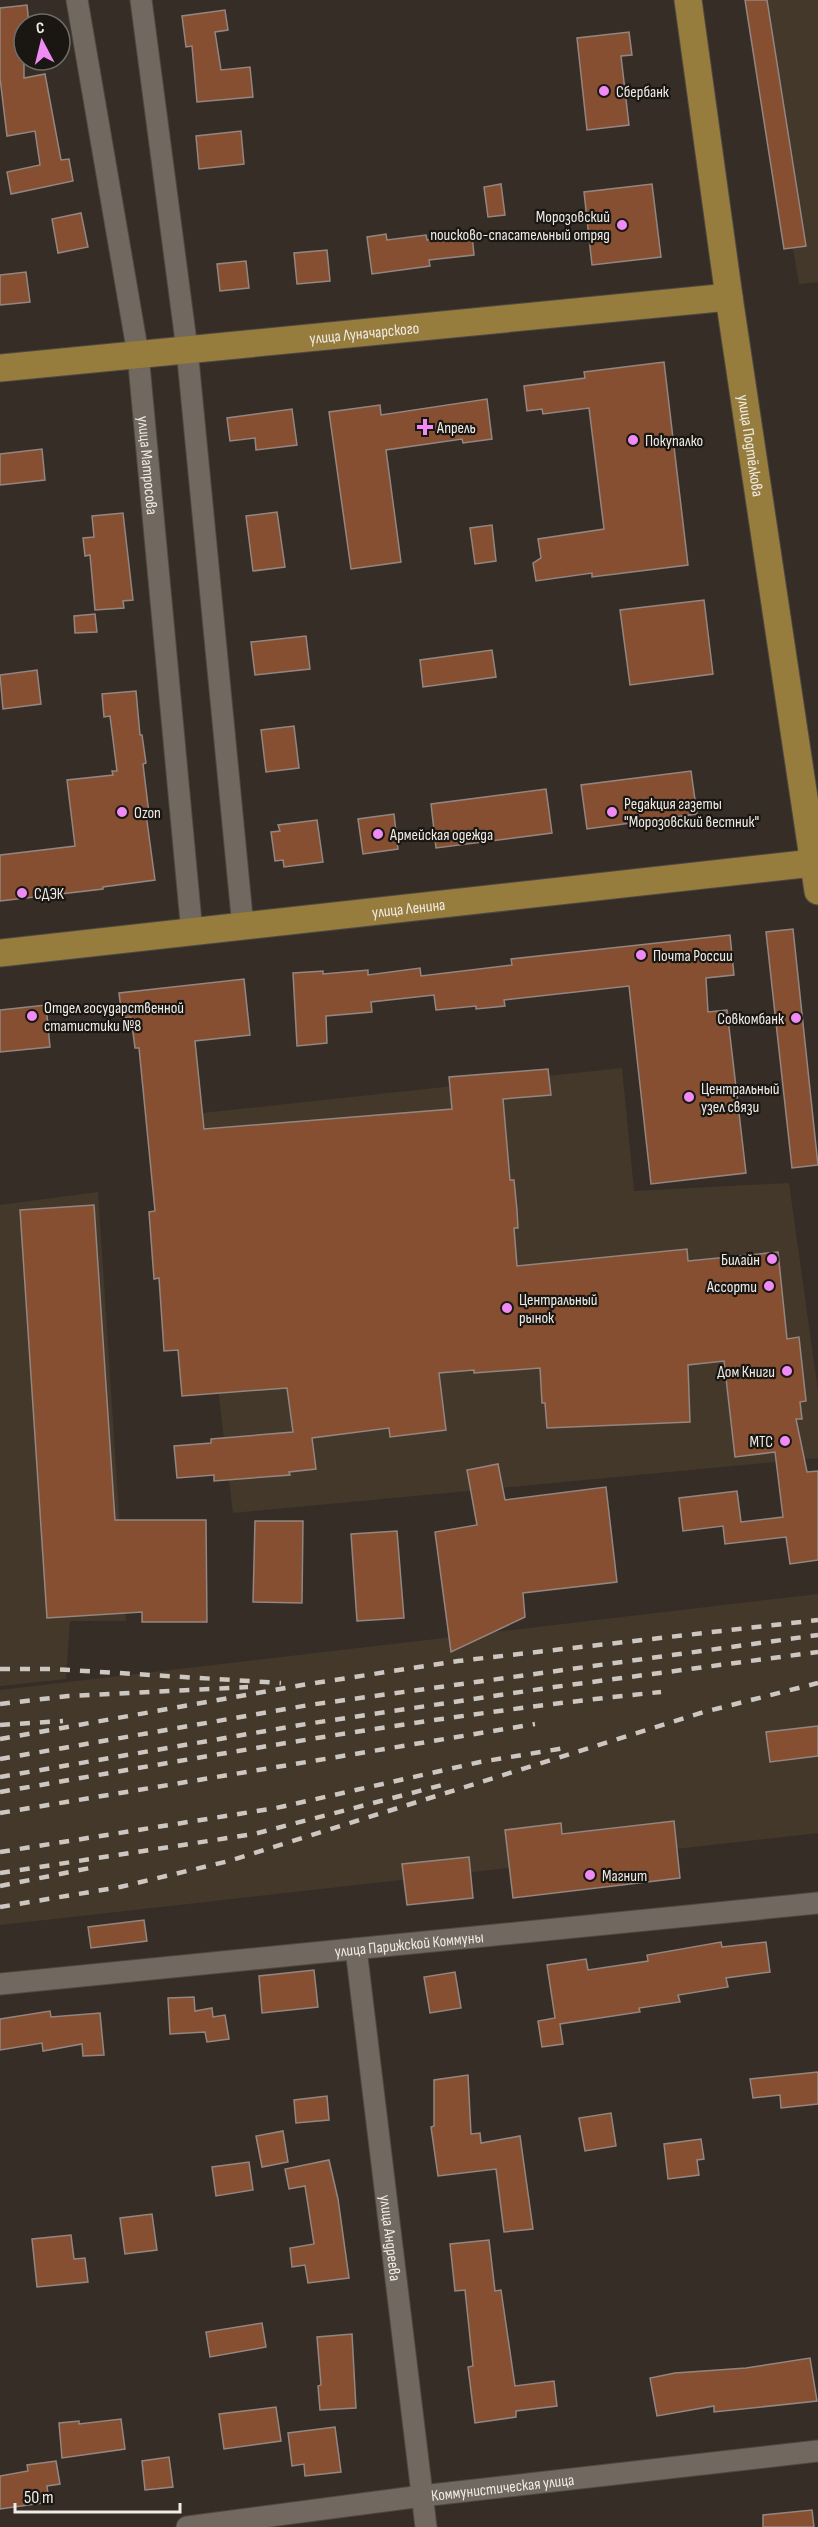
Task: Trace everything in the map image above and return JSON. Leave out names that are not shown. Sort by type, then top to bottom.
[{"type":"main road","name":"улица Подтёлкова","points":[[687,0],[729,297],[816,862],[818,891]]},
{"type":"main road","name":"улица Луначарского","points":[[0,368],[729,297]]},
{"type":"main road","name":"улица Ленина","points":[[0,953],[816,862]]},
{"type":"street","name":"улица Матросова","points":[[77,0],[138,354],[192,933]]},
{"type":"street","points":[[141,0],[187,349],[243,927]]},
{"type":"street","name":"улица Парижской Коммуны","points":[[0,1984],[818,1903]]},
{"type":"street","name":"улица Андреева","points":[[356,1949],[426,2527]]},
{"type":"street","name":"Коммунистическая улица","points":[[187,2527],[422,2496],[818,2451]]},
{"type":"shaded area","points":[[751,0],[818,0],[818,282],[799,284]]},
{"type":"shaded area","name":"Центральный рынок","points":[[622,1068],[634,1191],[789,1183],[818,1391],[818,1458],[233,1513],[185,1115]]},
{"type":"shaded area","points":[[98,1192],[126,1621],[70,1621],[66,1679],[0,1686],[0,1205]]},
{"type":"shaded area","points":[[818,1594],[818,1833],[0,1925],[0,1690]]},
{"type":"building","points":[[745,0],[767,0],[806,246],[784,249]]},
{"type":"building","points":[[27,5],[28,12],[12,12],[12,72],[24,72],[24,78],[45,74],[61,160],[69,159],[73,181],[11,194],[7,172],[40,165],[35,131],[7,136],[0,78],[0,8]]},
{"type":"building","points":[[225,10],[228,30],[215,32],[221,70],[250,67],[253,97],[197,102],[192,46],[186,47],[182,16]]},
{"type":"building","name":"Сбербанк","points":[[629,32],[632,55],[621,56],[629,125],[587,130],[577,38]]},
{"type":"building","points":[[241,131],[244,164],[199,169],[196,136]]},
{"type":"building","points":[[501,184],[505,215],[488,217],[484,187]]},
{"type":"building","name":"Морозовский поисково-спасательный отряд","points":[[652,184],[661,257],[592,265],[584,192]]},
{"type":"building","points":[[81,213],[88,247],[58,253],[52,219]]},
{"type":"building","points":[[386,234],[387,240],[426,235],[427,240],[472,235],[474,255],[429,260],[430,266],[372,274],[367,237]]},
{"type":"building","points":[[327,250],[330,281],[297,284],[294,253]]},
{"type":"building","points":[[246,261],[249,288],[220,291],[217,264]]},
{"type":"building","points":[[26,272],[30,302],[0,305],[0,275]]},
{"type":"building","points":[[664,362],[688,565],[592,577],[592,573],[536,581],[533,563],[541,558],[538,539],[604,529],[589,408],[543,414],[542,409],[527,411],[524,386],[585,378],[584,372]]},
{"type":"building","points":[[487,399],[492,439],[463,443],[462,439],[386,450],[401,562],[351,569],[329,412],[380,405],[381,415]]},
{"type":"building","points":[[292,409],[297,445],[256,450],[255,438],[230,441],[227,418]]},
{"type":"building","points":[[42,449],[45,480],[0,485],[0,454]]},
{"type":"building","points":[[277,512],[285,567],[253,571],[246,516]]},
{"type":"building","points":[[123,513],[133,600],[123,601],[124,608],[95,610],[90,555],[85,556],[83,538],[94,537],[92,516]]},
{"type":"building","points":[[492,525],[496,561],[475,564],[470,528]]},
{"type":"building","points":[[704,600],[713,674],[630,685],[620,610]]},
{"type":"building","points":[[95,614],[97,632],[75,633],[74,616]]},
{"type":"building","points":[[306,636],[310,669],[255,675],[251,642]]},
{"type":"building","points":[[492,650],[496,677],[423,687],[420,660]]},
{"type":"building","points":[[37,670],[41,704],[3,709],[0,675]]},
{"type":"building","points":[[136,691],[140,735],[142,735],[146,763],[143,764],[149,814],[146,814],[155,880],[103,887],[103,889],[0,901],[0,855],[75,846],[67,780],[113,775],[112,771],[117,771],[110,716],[104,717],[102,694]]},
{"type":"building","points":[[294,726],[299,768],[266,772],[261,730]]},
{"type":"building","points":[[691,771],[697,814],[587,829],[581,785]]},
{"type":"building","points":[[546,789],[552,833],[436,848],[431,804]]},
{"type":"building","name":"Армейская одежда","points":[[394,814],[398,849],[363,854],[358,819]]},
{"type":"building","points":[[317,820],[323,862],[284,867],[283,860],[275,861],[271,832],[280,831],[278,825]]},
{"type":"building","points":[[793,929],[818,1165],[792,1168],[766,932]]},
{"type":"building","points":[[730,935],[734,975],[706,978],[708,1012],[727,1010],[746,1173],[651,1184],[629,986],[504,1000],[505,1006],[476,1009],[476,1006],[436,1010],[434,995],[371,1002],[372,1012],[326,1016],[327,1043],[297,1046],[293,973],[323,971],[323,974],[368,970],[368,975],[420,968],[421,976],[512,965],[511,959]]},
{"type":"building","name":"Центральный рынок","points":[[244,979],[250,1035],[195,1041],[204,1129],[452,1109],[449,1077],[548,1069],[551,1095],[503,1099],[510,1180],[514,1180],[517,1210],[518,1228],[514,1228],[517,1266],[687,1249],[688,1261],[778,1252],[787,1339],[799,1337],[806,1401],[800,1402],[802,1419],[796,1419],[807,1472],[818,1471],[818,1560],[790,1564],[786,1537],[725,1544],[723,1526],[683,1531],[679,1498],[737,1491],[741,1522],[783,1517],[775,1452],[735,1457],[724,1361],[688,1365],[690,1422],[547,1428],[545,1403],[542,1403],[540,1368],[439,1373],[446,1430],[390,1437],[389,1428],[312,1438],[316,1469],[289,1472],[290,1475],[214,1481],[214,1475],[177,1478],[174,1446],[211,1443],[211,1439],[293,1432],[287,1388],[182,1396],[178,1350],[164,1351],[159,1278],[154,1279],[149,1212],[155,1211],[139,1048],[135,1048],[131,1017],[122,1018],[119,993]]},
{"type":"building","points":[[46,1005],[50,1047],[0,1052],[0,1010]]},
{"type":"building","points":[[94,1205],[115,1520],[206,1520],[207,1622],[142,1622],[142,1612],[47,1618],[20,1210]]},
{"type":"building","points":[[498,1464],[505,1500],[606,1487],[617,1582],[523,1593],[525,1617],[451,1652],[435,1532],[477,1525],[467,1470]]},
{"type":"building","points":[[255,1521],[303,1521],[302,1603],[253,1602]]},
{"type":"building","points":[[397,1531],[404,1618],[357,1621],[351,1534]]},
{"type":"building","points":[[818,1726],[818,1756],[770,1762],[766,1732]]},
{"type":"building","points":[[674,1821],[680,1878],[513,1898],[505,1830],[561,1823],[562,1834]]},
{"type":"building","points":[[469,1857],[473,1898],[407,1905],[402,1864]]},
{"type":"building","points":[[144,1920],[147,1941],[91,1948],[88,1927]]},
{"type":"building","points":[[721,1942],[722,1947],[766,1942],[770,1972],[726,1978],[728,1987],[678,1995],[680,2002],[639,2008],[640,2012],[560,2024],[563,2044],[542,2047],[538,2021],[555,2018],[547,1965],[586,1959],[588,1970],[648,1961],[647,1955]]},
{"type":"building","points":[[314,1970],[318,2007],[262,2013],[259,1976]]},
{"type":"building","points":[[455,1972],[461,2008],[430,2013],[424,1977]]},
{"type":"building","points":[[194,1997],[195,2011],[212,2008],[213,2017],[225,2015],[229,2039],[207,2042],[205,2032],[170,2034],[168,1998]]},
{"type":"building","points":[[50,2011],[51,2017],[100,2013],[104,2055],[83,2056],[82,2044],[43,2051],[42,2043],[0,2050],[0,2019]]},
{"type":"building","points":[[818,2072],[818,2104],[781,2108],[780,2095],[753,2098],[750,2079]]},
{"type":"building","points":[[468,2075],[471,2134],[480,2133],[481,2143],[520,2136],[533,2229],[504,2232],[496,2169],[438,2176],[431,2127],[434,2126],[434,2080]]},
{"type":"building","points":[[327,2096],[329,2120],[296,2123],[294,2100]]},
{"type":"building","points":[[611,2113],[616,2146],[585,2151],[579,2118]]},
{"type":"building","points":[[283,2131],[288,2162],[262,2167],[256,2136]]},
{"type":"building","points":[[701,2139],[704,2159],[697,2160],[699,2175],[668,2179],[664,2144]]},
{"type":"building","points":[[329,2160],[338,2199],[349,2278],[308,2283],[305,2265],[292,2267],[290,2248],[314,2244],[305,2186],[289,2189],[285,2169]]},
{"type":"building","points":[[249,2162],[253,2190],[216,2196],[212,2167]]},
{"type":"building","points":[[152,2214],[157,2250],[125,2254],[120,2218]]},
{"type":"building","points":[[71,2235],[74,2259],[85,2258],[88,2282],[37,2287],[32,2239]]},
{"type":"building","points":[[489,2240],[495,2291],[501,2290],[515,2386],[554,2381],[557,2406],[516,2411],[516,2417],[475,2423],[468,2367],[473,2366],[465,2290],[455,2291],[450,2244]]},
{"type":"building","points":[[262,2323],[266,2347],[210,2357],[206,2332]]},
{"type":"building","points":[[352,2334],[356,2408],[320,2410],[318,2386],[321,2385],[317,2337]]},
{"type":"building","points":[[810,2358],[817,2401],[714,2412],[714,2406],[657,2416],[650,2378],[675,2373],[746,2368]]},
{"type":"building","points":[[276,2407],[281,2441],[224,2449],[219,2414]]},
{"type":"building","points":[[121,2419],[125,2449],[62,2458],[59,2423],[79,2421],[79,2424]]},
{"type":"building","points":[[335,2427],[341,2472],[305,2476],[304,2464],[292,2466],[288,2433]]},
{"type":"building","points":[[169,2457],[173,2487],[145,2490],[142,2461]]},
{"type":"building","points":[[56,2461],[60,2484],[47,2486],[49,2502],[0,2509],[0,2476],[28,2471],[27,2465]]},
{"type":"building","points":[[812,2510],[814,2527],[763,2527],[763,2515]]},
{"type":"railway","points":[[0,1739],[302,1685],[458,1661],[818,1620]]},
{"type":"railway","points":[[0,1759],[309,1705],[818,1635]]},
{"type":"railway","points":[[0,1777],[306,1724],[554,1687],[818,1652]]},
{"type":"railway","points":[[0,1669],[53,1669],[281,1683]]},
{"type":"railway","points":[[0,1907],[120,1887],[229,1861],[704,1712],[818,1683]]},
{"type":"railway","points":[[0,1704],[68,1696],[248,1687]]},
{"type":"railway","points":[[0,1792],[412,1723],[661,1692]]},
{"type":"railway","points":[[0,1725],[63,1721]]},
{"type":"railway","points":[[0,1813],[535,1724]]},
{"type":"railway","points":[[0,1852],[276,1808],[480,1762],[565,1748]]},
{"type":"railway","points":[[0,1873],[254,1834],[450,1783]]},
{"type":"railway","points":[[0,1886],[90,1868]]},
{"type":"place","name":"Сбербанк","points":[[604,91]]},
{"type":"place","name":"Морозовский поисково-спасательный отряд","points":[[622,225]]},
{"type":"place","name":"Апрель","points":[[425,427]]},
{"type":"place","name":"Покупалко","points":[[633,440]]},
{"type":"place","name":"Ozon","points":[[122,812]]},
{"type":"place","name":"Редакция газеты \"Морозовский вестник\"","points":[[612,812]]},
{"type":"place","name":"Армейская одежда","points":[[378,834]]},
{"type":"place","name":"СДЭК","points":[[22,893]]},
{"type":"place","name":"Почта России","points":[[641,955]]},
{"type":"place","name":"Отдел государственной статистики №8","points":[[32,1016]]},
{"type":"place","name":"Совкомбанк","points":[[796,1018]]},
{"type":"place","name":"Центральный узел связи","points":[[689,1097]]},
{"type":"place","name":"Билайн","points":[[772,1259]]},
{"type":"place","name":"Ассорти","points":[[769,1286]]},
{"type":"place","name":"Центральный рынок","points":[[507,1308]]},
{"type":"place","name":"Дом Книги","points":[[787,1371]]},
{"type":"place","name":"МТС","points":[[785,1441]]},
{"type":"place","name":"Магнит","points":[[590,1875]]}]
